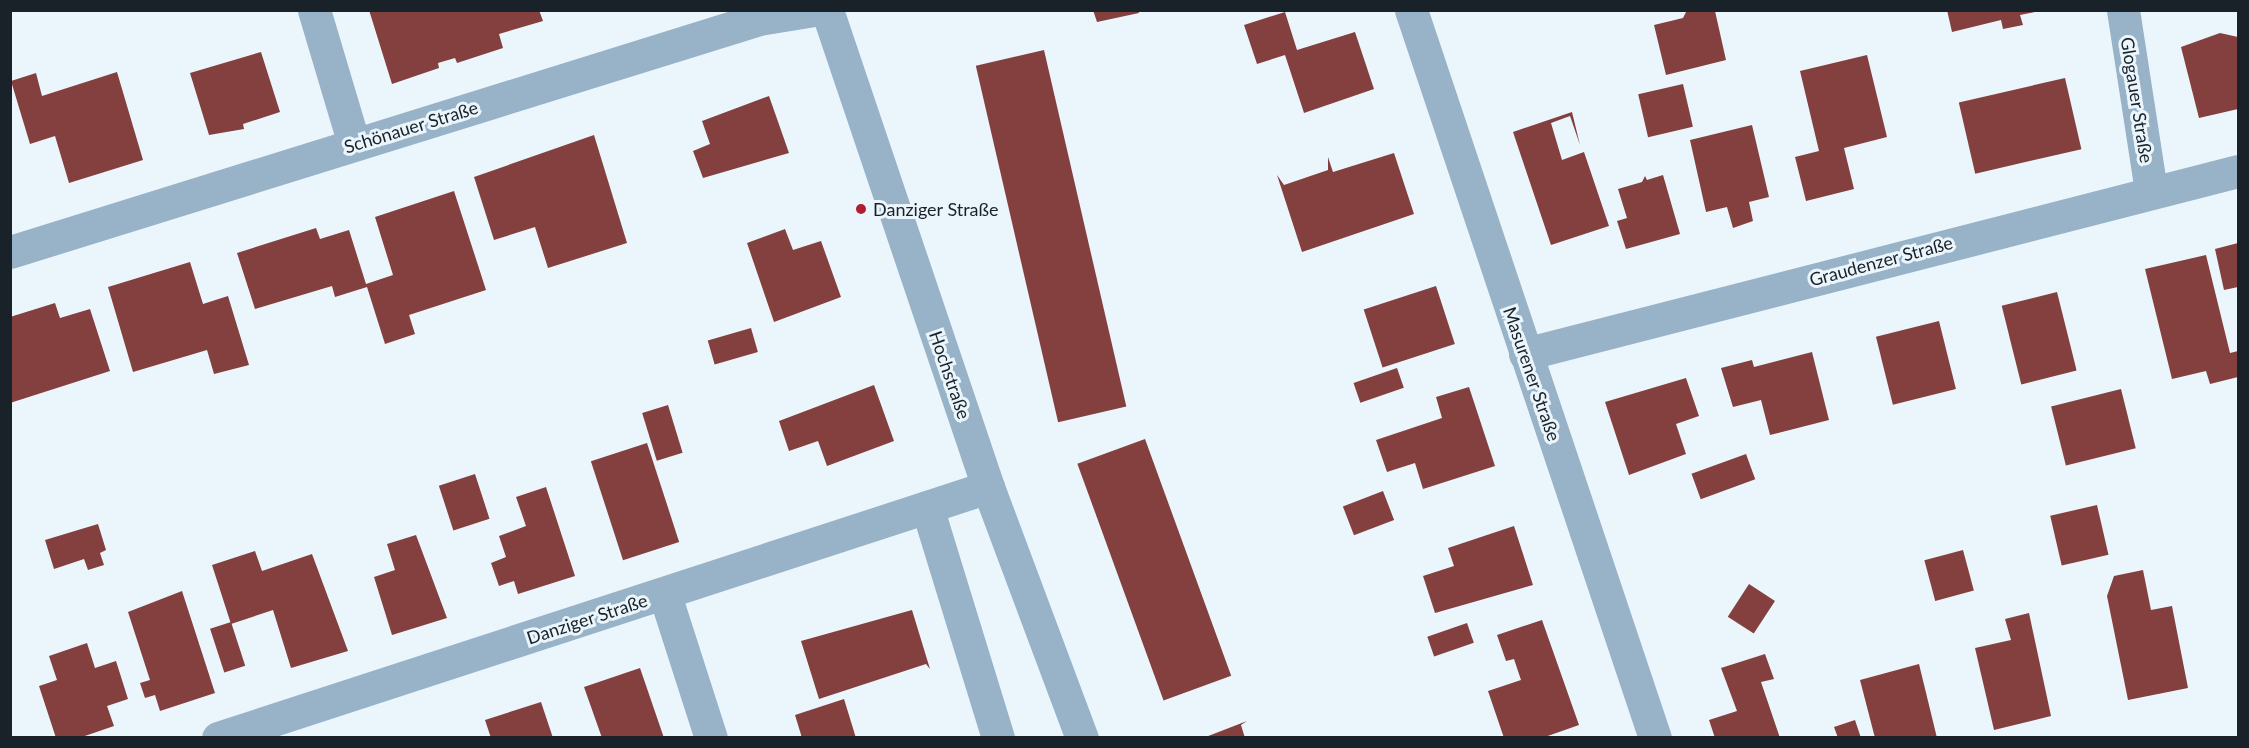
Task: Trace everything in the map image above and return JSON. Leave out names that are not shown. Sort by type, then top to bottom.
[{"type":"street","points":[[314,10],[354,144]]},
{"type":"street","name":"Schönauer Straße","points":[[10,252],[759,19],[814,10]]},
{"type":"street","name":"Hochstraße","points":[[827,10],[988,487],[1082,738]]},
{"type":"street","name":"Masurener Straße","points":[[1411,10],[1655,738]]},
{"type":"street","name":"Glogauer Straße","points":[[2123,10],[2151,190]]},
{"type":"street","name":"Graudenzer Straße","points":[[1525,354],[2151,190],[2238,171]]},
{"type":"street","name":"Danziger Straße","points":[[218,738],[664,595],[988,487]]},
{"type":"street","points":[[927,507],[998,738]]},
{"type":"street","points":[[664,595],[711,738]]},
{"type":"building","points":[[369,10],[539,10],[543,21],[499,34],[503,48],[457,63],[455,58],[438,63],[439,68],[392,84]]},
{"type":"building","points":[[1093,10],[1138,10],[1139,13],[1097,22]]},
{"type":"building","points":[[1687,10],[1715,11],[1726,60],[1666,75],[1654,25],[1683,18]]},
{"type":"building","points":[[1947,10],[2035,10],[2035,12],[2020,15],[2023,25],[2003,29],[2001,20],[1952,32]]},
{"type":"building","points":[[1285,12],[1297,50],[1355,32],[1374,89],[1304,113],[1285,55],[1257,64],[1244,25]]},
{"type":"building","points":[[2220,33],[2238,37],[2238,109],[2199,118],[2181,47]]},
{"type":"building","points":[[1044,50],[1126,407],[1058,422],[976,66]]},
{"type":"building","points":[[261,52],[280,112],[243,124],[244,129],[209,135],[190,73]]},
{"type":"building","points":[[1867,55],[1887,137],[1844,148],[1854,189],[1806,201],[1795,157],[1819,151],[1800,71]]},
{"type":"building","points":[[117,72],[143,160],[69,183],[55,136],[30,144],[11,81],[36,73],[42,96]]},
{"type":"building","points":[[2065,78],[2081,149],[1975,174],[1959,103]]},
{"type":"building","points":[[1683,84],[1693,127],[1648,137],[1638,94]]},
{"type":"building","points":[[769,96],[789,153],[703,178],[693,151],[710,144],[702,121]]},
{"type":"building","points":[[1572,112],[1580,145],[1570,116],[1551,123],[1562,160],[1584,152],[1609,226],[1551,245],[1513,132]]},
{"type":"building","points":[[1752,125],[1769,197],[1749,202],[1753,221],[1733,228],[1727,207],[1706,212],[1690,140]]},
{"type":"building","points":[[594,135],[627,243],[548,268],[535,227],[494,240],[474,177]]},
{"type":"building","points":[[1394,153],[1414,214],[1302,252],[1277,175],[1284,185],[1328,170],[1328,157],[1333,172]]},
{"type":"building","points":[[1663,175],[1680,234],[1626,249],[1617,221],[1627,218],[1618,189],[1642,182],[1645,176],[1647,180]]},
{"type":"building","points":[[454,191],[486,290],[409,315],[415,334],[385,344],[367,287],[335,297],[332,286],[255,309],[237,253],[316,228],[320,239],[349,230],[366,284],[393,275],[375,217]]},
{"type":"building","points":[[785,229],[793,250],[821,241],[841,297],[774,322],[747,243]]},
{"type":"building","points":[[2238,243],[2238,287],[2224,290],[2215,249]]},
{"type":"building","points":[[2206,255],[2230,353],[2238,351],[2238,377],[2210,384],[2206,371],[2172,379],[2145,269]]},
{"type":"building","points":[[190,262],[203,304],[228,296],[249,365],[214,374],[207,350],[133,372],[108,287]]},
{"type":"building","points":[[1436,286],[1455,344],[1383,367],[1364,309]]},
{"type":"building","points":[[2057,292],[2077,371],[2021,384],[2002,306]]},
{"type":"building","points":[[55,303],[60,318],[90,309],[110,371],[10,403],[10,317]]},
{"type":"building","points":[[1939,321],[1956,389],[1893,405],[1876,337]]},
{"type":"building","points":[[751,328],[758,352],[715,364],[708,340]]},
{"type":"building","points":[[1812,352],[1829,420],[1770,435],[1761,400],[1733,407],[1721,368],[1752,360],[1754,367]]},
{"type":"building","points":[[1397,368],[1404,388],[1360,403],[1354,383]]},
{"type":"building","points":[[1686,378],[1699,416],[1676,424],[1686,454],[1629,475],[1605,402]]},
{"type":"building","points":[[874,385],[894,441],[827,466],[818,441],[789,451],[779,421]]},
{"type":"building","points":[[1469,387],[1495,466],[1423,489],[1415,463],[1387,472],[1376,440],[1442,418],[1436,397]]},
{"type":"building","points":[[2121,389],[2136,448],[2066,466],[2051,406]]},
{"type":"building","points":[[668,405],[683,453],[657,461],[642,413]]},
{"type":"building","points":[[1145,439],[1231,676],[1164,700],[1077,464]]},
{"type":"building","points":[[647,443],[679,542],[623,560],[591,461]]},
{"type":"building","points":[[1746,454],[1755,479],[1701,499],[1691,474]]},
{"type":"building","points":[[475,474],[490,519],[453,530],[439,486]]},
{"type":"building","points":[[546,487],[575,576],[518,594],[514,581],[499,586],[491,563],[506,557],[499,536],[526,526],[516,497]]},
{"type":"building","points":[[1383,491],[1394,520],[1354,535],[1343,506]]},
{"type":"building","points":[[2097,505],[2108,555],[2062,565],[2050,516]]},
{"type":"building","points":[[98,524],[106,550],[100,553],[104,565],[88,570],[84,559],[54,569],[45,540]]},
{"type":"building","points":[[1514,526],[1533,585],[1435,613],[1423,576],[1454,566],[1448,548]]},
{"type":"building","points":[[416,535],[447,618],[392,635],[374,577],[395,570],[387,544]]},
{"type":"building","points":[[1963,550],[1974,591],[1935,601],[1924,560]]},
{"type":"building","points":[[255,551],[262,571],[312,554],[348,651],[291,668],[273,610],[231,624],[212,565]]},
{"type":"building","points":[[2143,570],[2151,610],[2172,606],[2188,688],[2128,700],[2107,596],[2114,576]]},
{"type":"building","points":[[1749,584],[1775,601],[1754,634],[1728,617]]},
{"type":"building","points":[[182,591],[215,693],[160,711],[155,695],[145,698],[140,683],[150,680],[128,612]]},
{"type":"building","points":[[912,610],[930,669],[926,664],[819,699],[801,641]]},
{"type":"building","points":[[2029,613],[2051,716],[1994,730],[1975,648],[2011,640],[2005,619]]},
{"type":"building","points":[[1542,620],[1579,725],[1542,738],[1504,738],[1488,691],[1521,680],[1514,659],[1506,661],[1497,635]]},
{"type":"building","points":[[231,622],[245,666],[224,673],[210,629]]},
{"type":"building","points":[[1467,623],[1474,643],[1434,657],[1427,637]]},
{"type":"building","points":[[87,643],[95,668],[116,661],[128,699],[107,706],[114,726],[79,738],[56,738],[39,686],[57,680],[49,656]]},
{"type":"building","points":[[1765,654],[1774,679],[1761,682],[1780,738],[1715,738],[1709,720],[1737,711],[1721,668]]},
{"type":"building","points":[[1919,664],[1937,738],[1875,738],[1860,680]]},
{"type":"building","points":[[640,668],[664,738],[602,738],[584,687]]},
{"type":"building","points":[[844,699],[856,738],[802,738],[795,715]]},
{"type":"building","points":[[541,702],[553,738],[491,738],[485,720]]},
{"type":"building","points":[[1855,720],[1861,738],[1838,738],[1834,727]]},
{"type":"building","points":[[1247,721],[1241,725],[1245,738],[1203,738]]},
{"type":"place","name":"Danziger Straße","points":[[861,209]]}]
